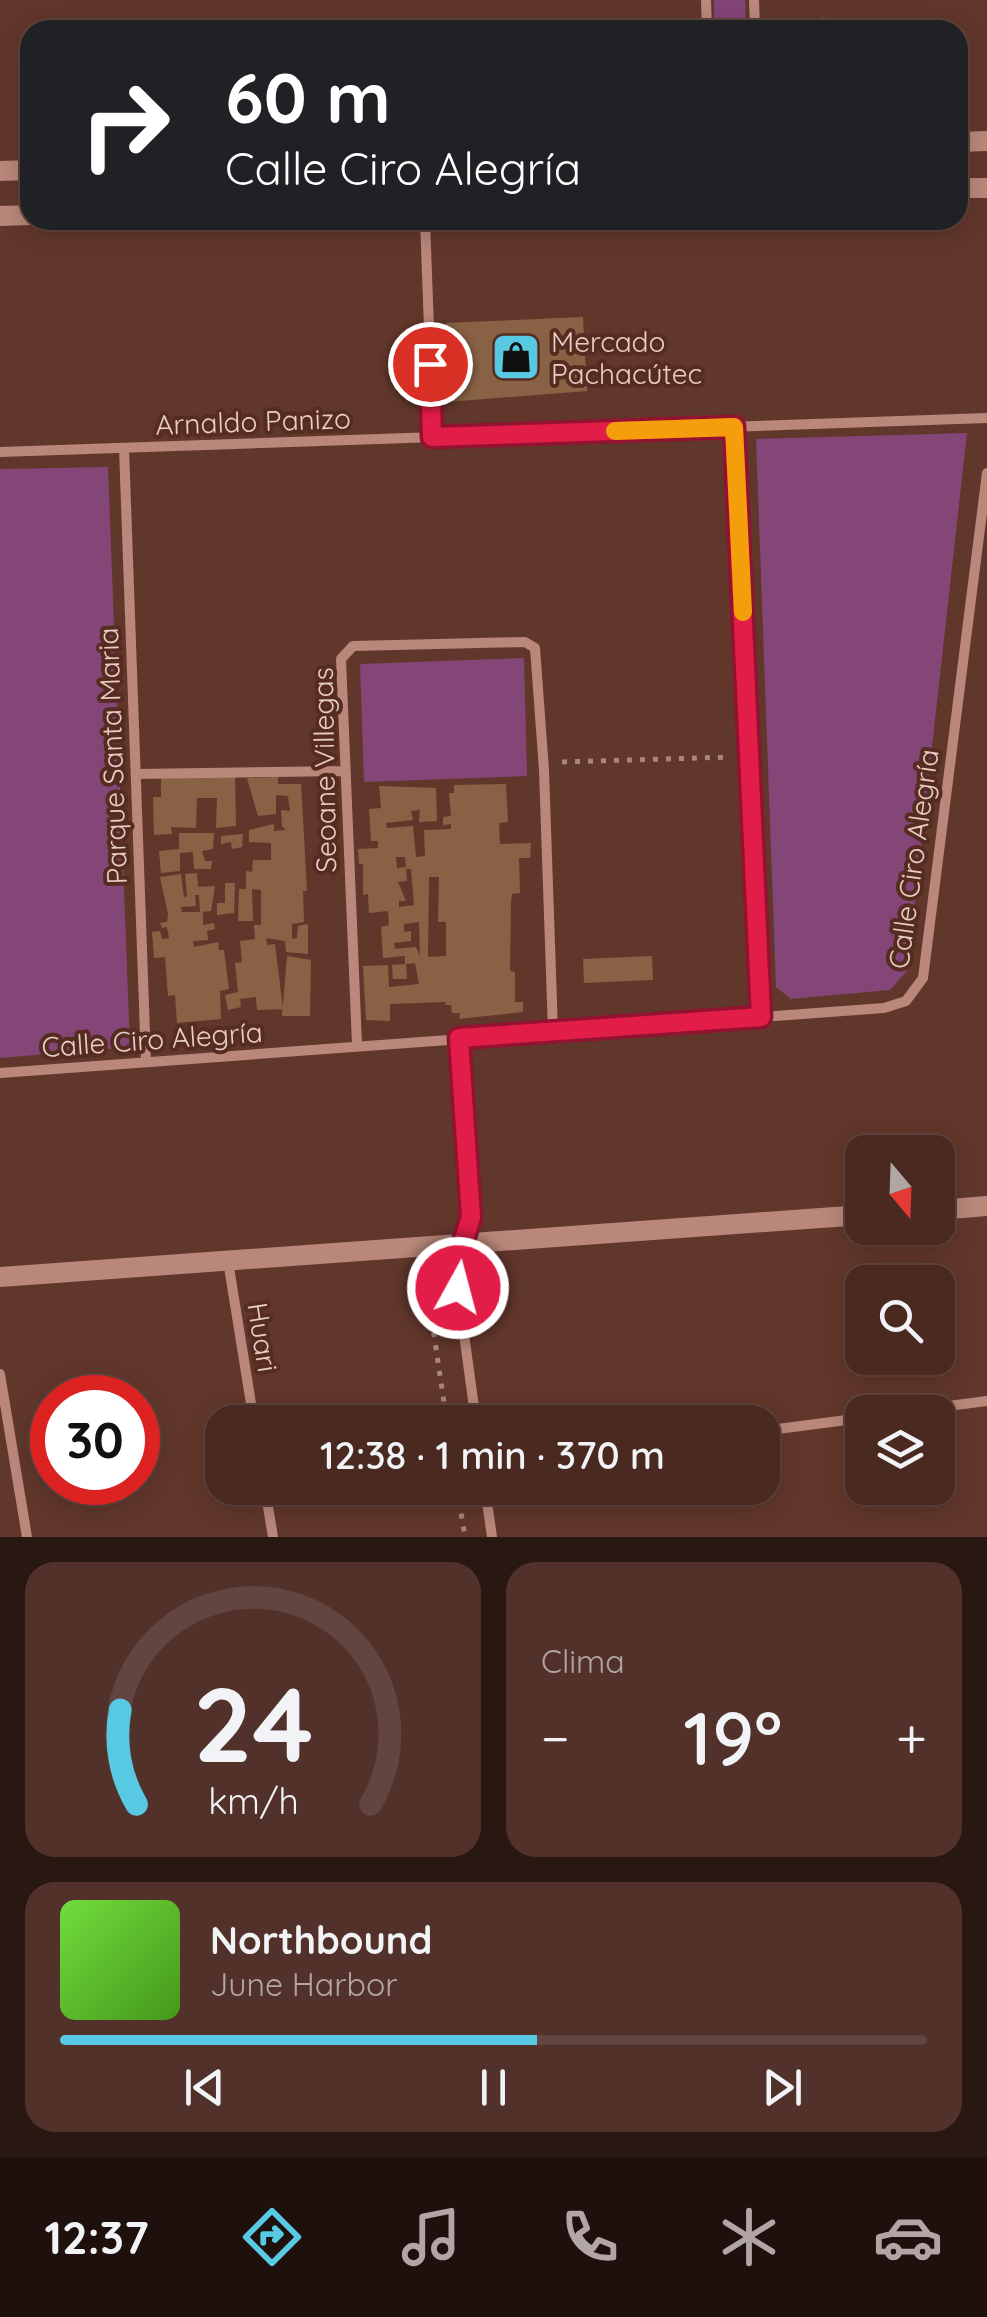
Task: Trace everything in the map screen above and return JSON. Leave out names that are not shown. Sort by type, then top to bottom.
[{"type":"street","points":[[425,230],[432,437]]},
{"type":"street","name":"Arnaldo Panizo","points":[[0,452],[987,418]]},
{"type":"street","points":[[734,427],[761,1017]]},
{"type":"street","name":"Parque Santa Maria","points":[[124,448],[146,1062]]},
{"type":"street","name":"Calle Ciro Alegría","points":[[0,1073],[884,1008],[906,1001],[922,978],[987,473]]},
{"type":"street","name":"Seoane Villegas","points":[[358,1045],[342,659],[352,646],[525,642],[536,648],[553,1031]]},
{"type":"street","points":[[136,774],[344,771]]},
{"type":"street","points":[[459,1038],[471,1217],[455,1268],[474,1405]]},
{"type":"street","points":[[955,1209],[987,1206]]},
{"type":"street","points":[[0,1277],[845,1216]]},
{"type":"street","name":"Huari","points":[[228,1258],[251,1405]]},
{"type":"street","points":[[0,1374],[27,1537]]},
{"type":"street","points":[[955,1405],[987,1401]]},
{"type":"street","points":[[780,1429],[845,1420]]},
{"type":"street","points":[[267,1505],[272,1537]]},
{"type":"street","points":[[487,1505],[492,1537]]},
{"type":"path","points":[[544,762],[750,757]]},
{"type":"path","points":[[444,1405],[428,1295],[458,1288]]},
{"type":"path","points":[[460,1505],[465,1537]]},
{"type":"shaded area","points":[[714,0],[745,0],[746,20],[714,20]]},
{"type":"shaded area","points":[[967,433],[907,971],[890,990],[791,999],[776,987],[756,439]]},
{"type":"shaded area","points":[[108,467],[130,1047],[0,1058],[0,469]]},
{"type":"shaded area","points":[[524,658],[527,776],[364,782],[360,664]]},
{"type":"building","name":"Mercado Pachacútec","points":[[583,317],[587,391],[448,402],[446,323]]},
{"type":"building","points":[[235,776],[236,826],[216,828],[217,798],[197,798],[196,828],[171,827],[172,834],[154,835],[153,797],[161,797],[161,777]]},
{"type":"building","points":[[278,777],[278,784],[301,784],[307,891],[303,891],[304,922],[292,924],[292,939],[297,938],[298,926],[308,924],[308,954],[286,952],[285,941],[266,938],[267,945],[275,944],[283,1009],[257,1010],[256,997],[240,999],[241,1007],[228,1010],[225,995],[238,992],[235,963],[242,962],[240,941],[255,939],[254,925],[261,925],[261,890],[252,889],[253,921],[238,921],[239,889],[246,889],[246,871],[252,872],[253,860],[271,860],[271,843],[249,842],[249,830],[274,824],[274,831],[286,830],[281,810],[290,811],[288,796],[276,795],[276,814],[258,816],[247,778]]},
{"type":"building","points":[[506,784],[508,822],[499,823],[500,844],[531,843],[530,858],[519,858],[520,893],[512,894],[511,902],[510,971],[515,972],[515,1002],[523,1002],[523,1012],[459,1019],[460,1013],[452,1013],[446,1002],[390,1004],[390,1021],[366,1020],[363,966],[388,965],[389,987],[419,984],[415,963],[406,964],[407,979],[393,979],[392,965],[405,964],[405,956],[383,958],[381,927],[389,925],[388,911],[369,913],[368,894],[363,895],[363,864],[359,864],[358,849],[378,848],[378,841],[371,841],[369,809],[381,808],[379,786],[436,788],[437,821],[419,822],[420,810],[411,811],[413,820],[386,823],[387,828],[413,826],[416,857],[425,856],[424,830],[451,829],[451,824],[443,825],[443,817],[451,816],[449,793],[454,793],[454,785]],"holes":[[[396,857],[405,857],[406,867],[397,868]],[[406,869],[411,869],[414,905],[399,907],[399,901],[406,901],[398,882],[407,881]],[[429,877],[439,877],[438,922],[446,922],[446,956],[428,957]],[[419,922],[420,956],[416,947],[395,949],[394,943],[411,941],[411,931],[404,932],[404,924]]]},
{"type":"building","points":[[179,833],[214,833],[213,849],[202,851],[205,861],[212,861],[211,869],[194,869],[193,852],[180,853],[180,871],[161,873],[159,851],[179,849]]},
{"type":"building","points":[[243,834],[242,847],[232,849],[231,842],[221,844],[221,836]]},
{"type":"building","points":[[197,873],[198,887],[215,886],[211,911],[200,912],[203,925],[214,923],[215,929],[207,931],[208,940],[193,941],[194,947],[218,942],[219,950],[224,950],[229,989],[220,991],[221,1019],[177,1023],[175,995],[168,996],[165,957],[154,958],[152,932],[160,931],[162,939],[169,938],[167,927],[162,928],[160,923],[167,922],[168,914],[160,877],[181,874],[184,897],[185,874]],"holes":[[[195,895],[199,895],[200,912],[182,912],[181,907],[196,906]]]},
{"type":"building","points":[[225,883],[235,883],[234,913],[217,915],[217,903],[225,903]]},
{"type":"building","points":[[287,956],[311,960],[310,1016],[282,1016]]},
{"type":"building","points":[[652,956],[653,980],[584,983],[583,959]]},
{"type":"slow traffic","points":[[615,431],[734,427],[743,612]]},
{"type":"place","name":"Mercado Pachacútec","points":[[516,357]]},
{"type":"route","points":[[430,364],[432,437],[734,427],[761,1017],[459,1038],[471,1217],[455,1268],[458,1288]]}]
